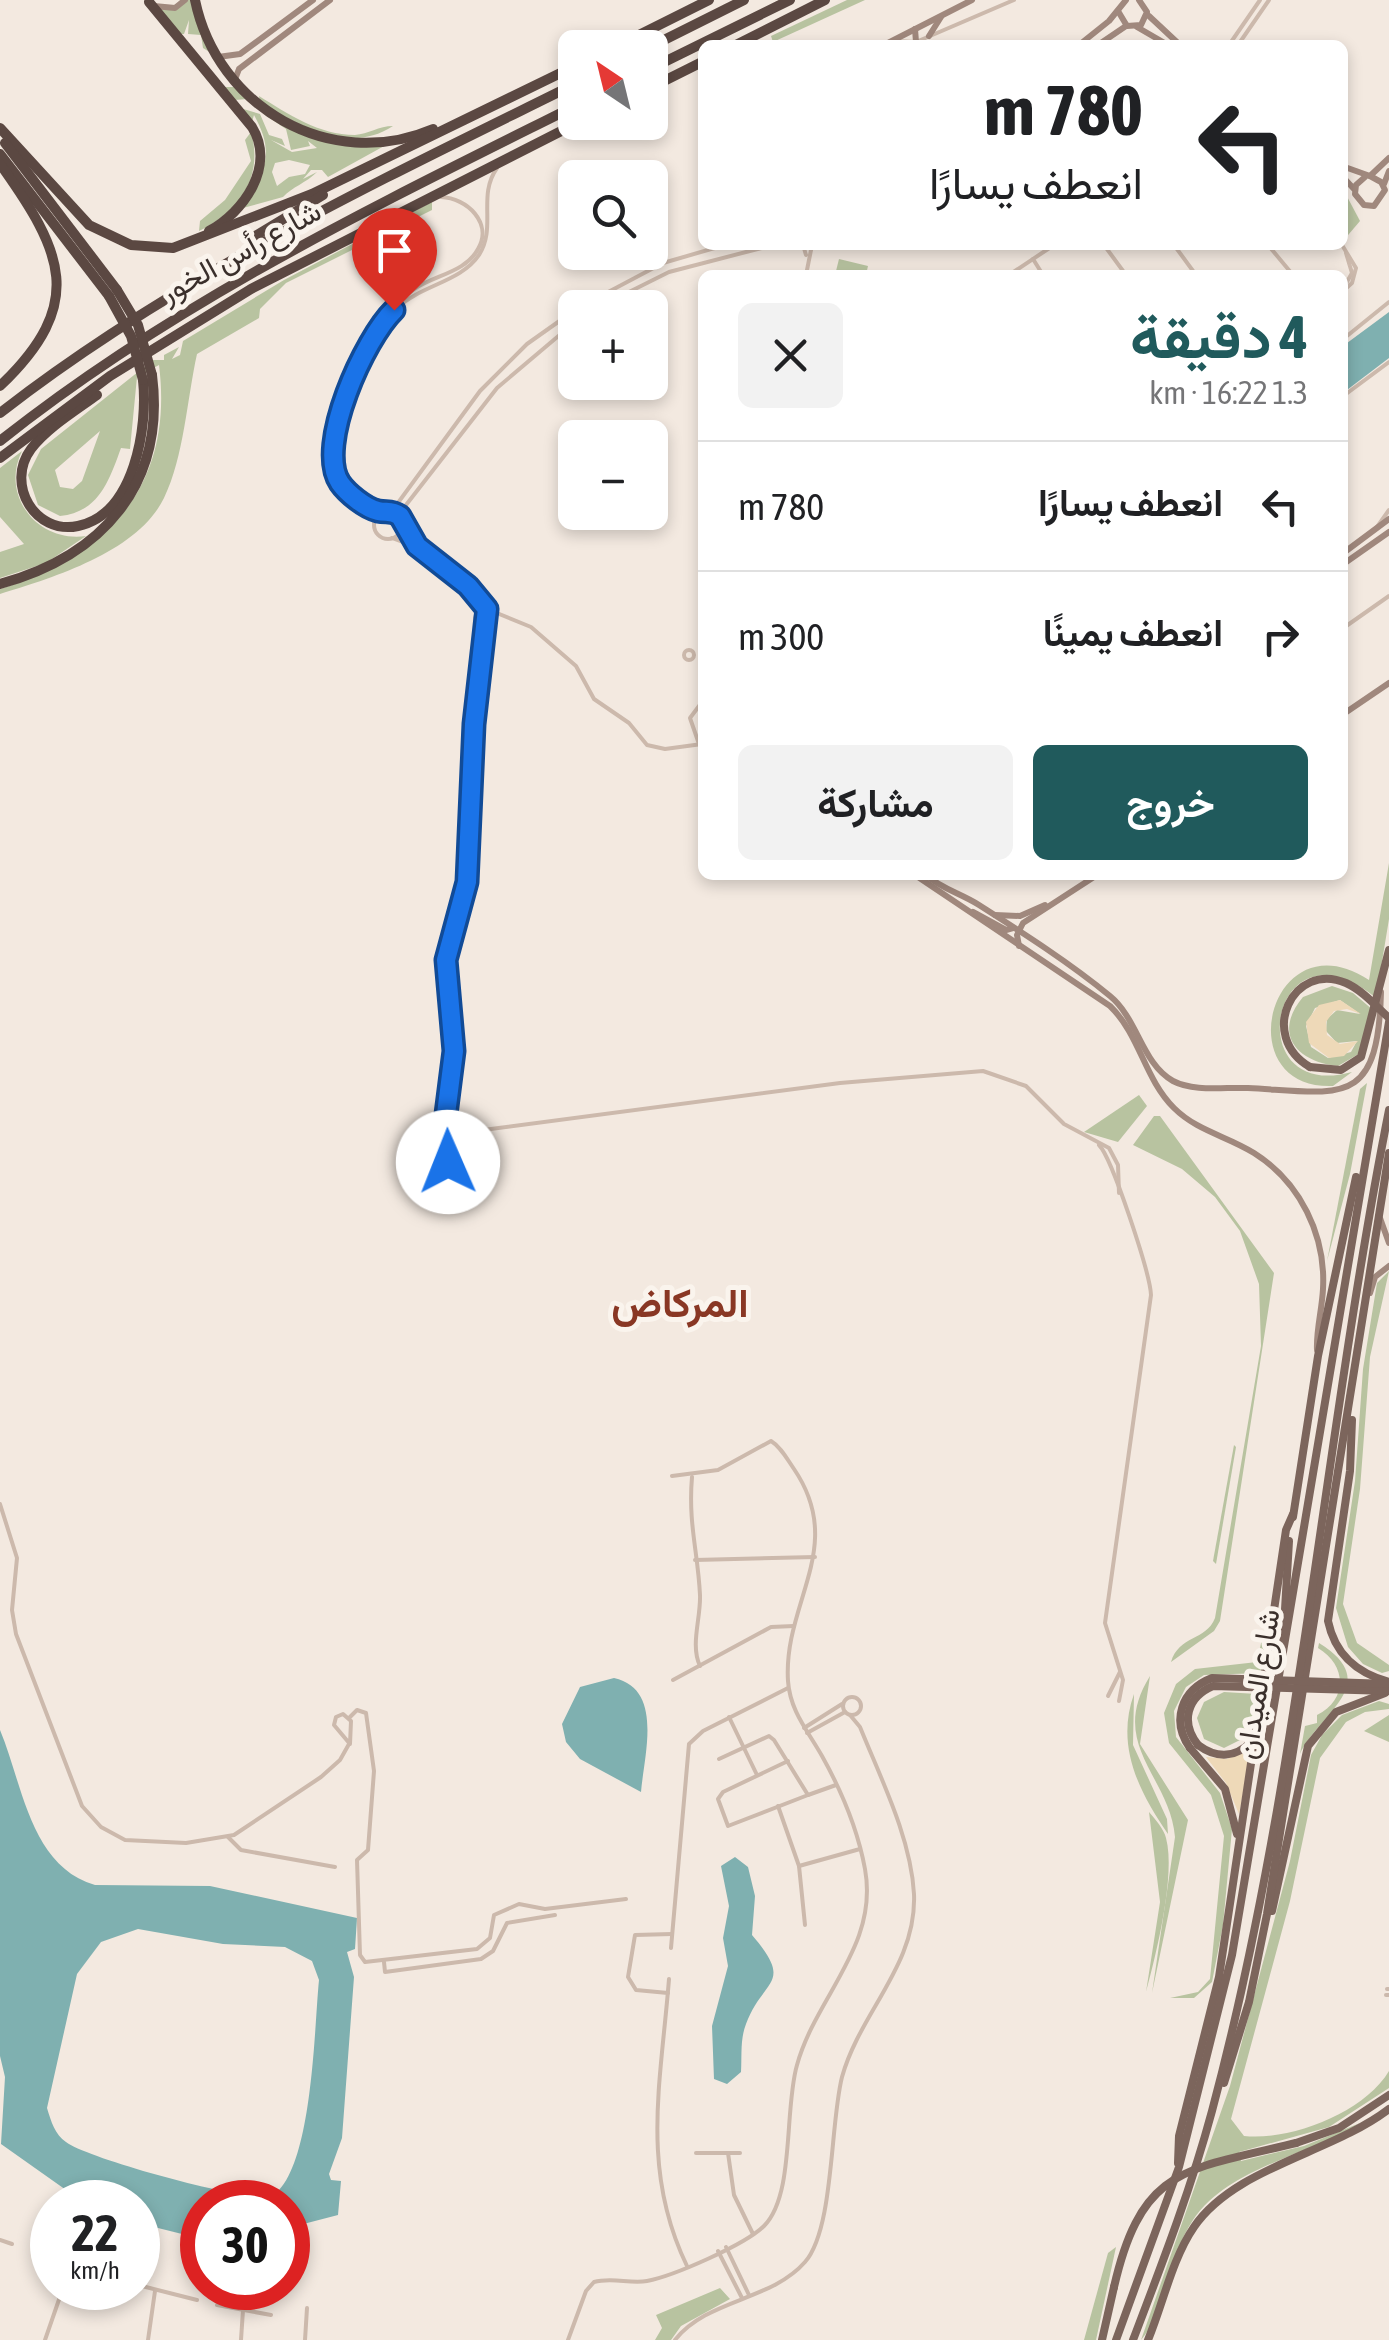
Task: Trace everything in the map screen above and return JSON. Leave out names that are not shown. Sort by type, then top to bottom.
[{"type":"highway","points":[[194,0],[215,56],[234,83],[286,124],[351,142],[409,137],[479,108],[494,106]]},
{"type":"highway","points":[[649,30],[709,0]]},
{"type":"highway","points":[[668,38],[744,0]]},
{"type":"highway","points":[[709,40],[790,0]]},
{"type":"highway","points":[[752,37],[809,0]]},
{"type":"highway","points":[[746,40],[825,0]]},
{"type":"highway","points":[[148,1],[252,127],[262,150],[258,176],[234,214],[208,232],[164,248]]},
{"type":"highway","points":[[668,60],[698,45]]},
{"type":"highway","points":[[668,79],[698,64]]},
{"type":"highway","points":[[0,128],[90,225],[120,241],[164,248],[209,238],[370,166],[558,74]]},
{"type":"highway","name":"شارع رأس الخور","points":[[0,413],[198,279],[272,235],[558,92]]},
{"type":"highway","name":"شارع رأس الخور","points":[[0,440],[86,376],[228,283],[558,115]]},
{"type":"highway","points":[[0,458],[133,364],[262,282],[558,133]]},
{"type":"highway","points":[[0,136],[113,293]]},
{"type":"highway","points":[[0,154],[138,325],[147,378],[150,447],[119,512],[93,539],[64,560],[0,584]]},
{"type":"highway","points":[[0,164],[34,215],[54,259],[54,309],[38,345],[0,386]]},
{"type":"highway","points":[[198,279],[230,252],[370,166]]},
{"type":"highway","points":[[0,174],[34,215]]},
{"type":"highway","points":[[133,364],[32,448],[24,461],[21,484],[36,514],[55,525],[76,526],[96,519],[114,502],[140,443],[147,378]]},
{"type":"main road","points":[[1389,950],[1381,992],[1358,1060],[1336,1071],[1310,1067],[1290,1049],[1283,1029],[1286,1007],[1304,986],[1325,980],[1345,982],[1389,1020]]},
{"type":"main road","name":"شارع الميدان","points":[[1116,2340],[1179,2167],[1223,1995],[1284,1667],[1389,1020]]},
{"type":"main road","name":"شارع الميدان","points":[[1132,2340],[1175,2230],[1212,2110],[1249,1948],[1295,1694],[1389,1110]]},
{"type":"main road","points":[[1284,1667],[1280,1638],[1293,1514],[1318,1356],[1368,1140]]},
{"type":"main road","points":[[1262,1944],[1389,1153]]},
{"type":"main road","points":[[1352,1392],[1350,1471],[1327,1614],[1336,1645],[1358,1669],[1389,1687]]},
{"type":"main road","points":[[1179,2167],[1178,2140],[1220,1977],[1286,1530],[1293,1514]]},
{"type":"main road","points":[[1238,1845],[1225,1789],[1194,1746],[1190,1734],[1188,1716],[1194,1698],[1209,1687],[1389,1687]]},
{"type":"main road","points":[[1212,2110],[1234,2054],[1286,1856],[1308,1746],[1325,1722],[1356,1701],[1389,1687]]},
{"type":"main road","points":[[1194,1746],[1228,1755],[1245,1748],[1254,1737]]},
{"type":"main road","points":[[1102,2340],[1131,2226],[1162,2186],[1199,2167],[1339,2128],[1389,2095]]},
{"type":"main road","points":[[1148,2340],[1183,2247],[1208,2210],[1236,2188],[1344,2138],[1389,2108]]},
{"type":"street","points":[[148,1],[169,8],[185,0]]},
{"type":"street","points":[[254,58],[236,67],[230,64],[313,0]]},
{"type":"street","points":[[234,83],[236,72],[307,20],[327,0]]},
{"type":"street","points":[[894,40],[972,0]]},
{"type":"street","points":[[920,40],[1014,0]]},
{"type":"street","points":[[1232,40],[1260,0]]},
{"type":"street","points":[[1241,40],[1269,0]]},
{"type":"street","points":[[1122,4],[1126,26]]},
{"type":"street","points":[[1085,40],[1122,4]]},
{"type":"street","points":[[1136,27],[1145,5]]},
{"type":"street","points":[[1145,5],[1156,27],[1173,40]]},
{"type":"street","points":[[929,36],[947,11]]},
{"type":"street","points":[[1105,40],[1126,26],[1159,40]]},
{"type":"street","points":[[916,28],[916,40]]},
{"type":"street","points":[[215,56],[233,57],[251,48]]},
{"type":"street","points":[[1354,190],[1389,158]]},
{"type":"street","points":[[502,161],[486,188],[488,228],[479,255],[465,270],[427,286],[400,304],[376,331],[358,364],[334,442],[333,466],[348,492],[381,512],[392,511],[480,391],[527,344],[558,321]]},
{"type":"street","points":[[1348,169],[1384,185]]},
{"type":"street","points":[[1348,183],[1356,199],[1369,206],[1382,200],[1389,171]]},
{"type":"street","points":[[427,198],[448,197],[467,205],[478,219],[482,240],[463,266],[422,284],[392,306],[356,360],[330,442],[329,462],[340,489],[374,522],[379,535],[422,550],[468,586],[487,609],[535,630],[579,669],[594,700],[629,723],[648,745],[665,749],[698,744]]},
{"type":"street","points":[[609,290],[646,270],[709,250]]},
{"type":"street","points":[[633,290],[669,272],[754,250]]},
{"type":"street","points":[[804,250],[807,260]]},
{"type":"street","points":[[806,270],[810,250]]},
{"type":"street","points":[[1016,270],[1047,250]]},
{"type":"street","points":[[1272,250],[1289,270]]},
{"type":"street","points":[[1343,250],[1352,268],[1348,277]]},
{"type":"street","points":[[1033,260],[1040,270]]},
{"type":"street","points":[[1348,335],[1389,302]]},
{"type":"street","points":[[392,538],[496,388],[558,336]]},
{"type":"street","points":[[1348,393],[1389,362]]},
{"type":"street","points":[[1376,529],[1389,510]]},
{"type":"street","points":[[392,511],[422,550]]},
{"type":"street","points":[[374,522],[381,512]]},
{"type":"street","points":[[1348,550],[1389,520]]},
{"type":"street","points":[[1348,561],[1389,532]]},
{"type":"street","points":[[1348,625],[1389,596]]},
{"type":"street","points":[[477,680],[476,613],[480,602]]},
{"type":"street","points":[[448,1162],[445,1135],[454,1051],[446,960],[467,882],[477,680],[487,609]]},
{"type":"street","points":[[694,658],[698,656]]},
{"type":"street","points":[[1348,711],[1389,683]]},
{"type":"street","points":[[698,707],[690,718],[698,737]]},
{"type":"street","points":[[922,880],[1115,1010],[1132,1034],[1156,1087],[1180,1113],[1255,1154],[1292,1188],[1314,1228],[1322,1258],[1318,1356]]},
{"type":"street","points":[[934,880],[993,915],[1111,997],[1132,1021],[1159,1070],[1190,1086],[1320,1095],[1342,1090],[1357,1080],[1370,1061],[1381,992]]},
{"type":"street","points":[[967,911],[1015,930],[1089,880]]},
{"type":"street","points":[[993,915],[1020,916],[1056,902]]},
{"type":"street","points":[[1015,930],[1019,946]]},
{"type":"street","points":[[445,1135],[840,1083],[975,1071],[1019,1082],[1064,1124],[1096,1142],[1110,1158],[1144,1259],[1151,1295],[1105,1623],[1120,1672],[1119,1701]]},
{"type":"street","points":[[1380,1218],[1389,1243]]},
{"type":"street","points":[[1365,1308],[1375,1277],[1389,1266]]},
{"type":"street","points":[[568,2340],[588,2288],[594,2282],[646,2281],[726,2248],[753,2234],[770,2219],[780,2198],[791,2090],[804,2042],[863,1929],[867,1888],[860,1849],[836,1784],[788,1688],[794,1626],[816,1556],[816,1527],[808,1495],[775,1442],[764,1442],[724,1467],[692,1476],[672,1476]]},
{"type":"street","points":[[692,1476],[689,1521],[700,1602],[696,1653],[700,1666]]},
{"type":"street","points":[[0,1504],[17,1558],[15,1628],[86,1811],[105,1830],[130,1841],[175,1843],[228,1837],[340,1760],[349,1744],[350,1717]]},
{"type":"street","points":[[695,1560],[816,1556]]},
{"type":"street","points":[[673,1680],[771,1627],[794,1626]]},
{"type":"street","points":[[1108,1696],[1120,1672]]},
{"type":"street","points":[[671,1948],[687,1750],[697,1734],[788,1688]]},
{"type":"street","points":[[675,2340],[694,2321],[797,2270],[816,2246],[844,2072],[860,2032],[901,1963],[912,1927],[910,1865],[860,1727],[856,1698],[844,1702],[806,1730]]},
{"type":"street","points":[[844,1702],[847,1713],[860,1727]]},
{"type":"street","points":[[349,1744],[334,1723],[339,1715],[350,1717],[360,1710],[368,1717],[374,1772],[368,1850],[357,1860],[360,1955],[368,1963],[480,1947],[490,1938],[494,1915],[516,1904],[545,1909],[626,1899]]},
{"type":"street","points":[[822,1720],[860,1710]]},
{"type":"street","points":[[729,1717],[757,1775]]},
{"type":"street","points":[[720,1760],[769,1736],[808,1796]]},
{"type":"street","points":[[788,1761],[723,1792],[718,1799],[728,1826],[836,1784]]},
{"type":"street","points":[[778,1806],[798,1866],[805,1924]]},
{"type":"street","points":[[228,1837],[241,1850],[335,1867]]},
{"type":"street","points":[[798,1866],[860,1849]]},
{"type":"street","points":[[384,1962],[385,1972],[478,1960],[493,1951],[507,1922],[555,1915]]},
{"type":"street","points":[[668,1992],[636,1990],[628,1977],[635,1935],[672,1934]]},
{"type":"street","points":[[669,1979],[656,2161],[663,2210],[687,2266]]},
{"type":"street","points":[[728,2153],[734,2195],[753,2234]]},
{"type":"street","points":[[696,2154],[740,2153]]},
{"type":"street","points":[[0,2240],[12,2244]]},
{"type":"street","points":[[726,2248],[749,2295]]},
{"type":"street","points":[[718,2251],[742,2298]]},
{"type":"street","points":[[729,2274],[737,2270]]},
{"type":"street","points":[[46,2340],[56,2310]]},
{"type":"street","points":[[148,2340],[153,2310]]},
{"type":"street","points":[[241,2340],[243,2310],[271,2314]]},
{"type":"street","points":[[305,2340],[307,2310]]},
{"type":"green space","points":[[192,0],[211,53],[203,48],[201,35],[188,34],[189,20],[184,34],[180,34],[158,9],[175,9]]},
{"type":"green space","points":[[847,0],[865,0],[777,40],[771,36]]},
{"type":"green space","points":[[224,87],[235,87],[247,99],[235,100],[237,103]]},
{"type":"green space","points":[[259,96],[304,122],[342,134],[355,135],[393,126],[359,138],[342,138],[292,120],[260,103]]},
{"type":"green space","points":[[241,108],[260,114],[269,135],[282,139],[285,146],[271,140],[292,152],[317,148],[308,141],[310,146],[291,150],[286,129],[262,113],[321,139],[353,145],[386,145],[328,177],[322,170],[311,170],[303,179],[317,172],[283,197],[243,208],[265,161],[264,140],[254,115],[252,122]],"holes":[[[289,160],[310,165],[305,174],[289,177],[277,186],[272,172],[275,163]]]},
{"type":"green space","points":[[251,132],[254,162],[246,189],[227,212],[199,231],[200,221],[225,200],[251,161],[245,140]]},
{"type":"green space","points":[[1348,198],[1360,221],[1348,234]]},
{"type":"green space","points":[[432,202],[432,210],[286,283],[260,309],[259,318],[197,354],[171,482],[152,517],[135,534],[92,560],[0,594],[0,589],[73,556],[103,535],[126,509],[144,479],[156,445],[161,407],[159,365],[137,377],[130,449],[121,448],[101,493],[84,508],[60,516],[38,505],[28,475],[41,449],[153,360],[164,360],[164,355],[179,347],[172,359],[180,355],[183,341],[284,280]],"holes":[[[100,431],[82,481],[73,489],[60,487],[55,470]]]},
{"type":"green space","points":[[839,259],[868,266],[867,270],[836,270]]},
{"type":"green space","points":[[22,451],[16,484],[27,513],[52,532],[86,536],[46,563],[0,578],[0,552],[24,544],[0,517],[0,468]]},
{"type":"green space","points":[[1389,863],[1389,919],[1376,998],[1340,978],[1311,977],[1292,992],[1281,1014],[1281,1040],[1292,1062],[1316,1074],[1352,1072],[1333,1086],[1300,1080],[1280,1062],[1271,1037],[1274,1010],[1286,986],[1307,970],[1335,966],[1369,980]]},
{"type":"green space","points":[[1332,986],[1353,993],[1373,1010],[1362,1052],[1338,1066],[1311,1059],[1301,1052],[1290,1034],[1290,1023],[1303,997]],"holes":[[[1340,1000],[1360,1014],[1337,1010],[1327,1019],[1326,1031],[1337,1043],[1357,1041],[1351,1052],[1328,1058],[1311,1047],[1306,1026],[1315,1008]]]},
{"type":"green space","points":[[1367,1083],[1350,1174],[1327,1261],[1360,1089]]},
{"type":"green space","points":[[1139,1095],[1147,1106],[1118,1142],[1084,1132]]},
{"type":"green space","points":[[1154,1116],[1160,1116],[1274,1273],[1220,1621],[1214,1631],[1171,1662],[1180,1647],[1205,1631],[1215,1618],[1261,1346],[1259,1284],[1240,1231],[1215,1197],[1182,1169],[1133,1145]]},
{"type":"green space","points":[[1389,1271],[1370,1357],[1360,1489],[1343,1604],[1357,1643],[1389,1665],[1389,1671],[1382,1673],[1363,1664],[1348,1647],[1336,1608],[1355,1481],[1363,1369],[1377,1283]]},
{"type":"green space","points":[[1236,1447],[1216,1564],[1213,1561]]},
{"type":"green space","points":[[1269,1606],[1262,1673],[1204,1675],[1186,1687],[1174,1711],[1176,1737],[1220,1793],[1232,1829],[1223,1925],[1212,1982],[1194,1998],[1170,1998],[1198,1992],[1210,1979],[1224,1836],[1211,1795],[1169,1743],[1164,1713],[1176,1684],[1195,1669],[1257,1662]]},
{"type":"green space","points":[[1319,1643],[1338,1658],[1347,1672],[1347,1685],[1300,1754],[1305,1726],[1317,1723],[1317,1715],[1327,1709],[1339,1692],[1339,1673],[1328,1655],[1318,1648]]},
{"type":"green space","points":[[1150,1676],[1140,1744],[1188,1820],[1152,1993],[1175,1837],[1171,1815],[1144,1760],[1138,1741],[1135,1722],[1139,1700]]},
{"type":"green space","points":[[1224,1692],[1257,1694],[1248,1736],[1224,1748],[1204,1739],[1197,1718],[1204,1702]]},
{"type":"green space","points":[[1134,1694],[1133,1745],[1167,1819],[1168,1834],[1133,1769],[1127,1732]]},
{"type":"green space","points":[[1379,1701],[1389,1704],[1389,1709],[1365,1712],[1346,1722],[1320,1758],[1290,1901],[1231,2119],[1244,2136],[1283,2134],[1344,2111],[1362,2100],[1389,2071],[1389,2088],[1329,2127],[1239,2152],[1241,2161],[1304,2146],[1360,2123],[1248,2175],[1208,2202],[1185,2234],[1157,2314],[1141,2340],[1230,2086],[1290,1861],[1311,1755],[1322,1735],[1342,1715]]},
{"type":"green space","points":[[1389,1715],[1389,1742],[1364,1731]]},
{"type":"green space","points":[[1149,1812],[1165,1835],[1168,1872],[1164,1915],[1146,1992],[1160,1902]]},
{"type":"green space","points":[[1116,2247],[1096,2340],[1084,2340],[1108,2253]]},
{"type":"green space","points":[[720,2288],[730,2299],[681,2326],[671,2340],[655,2340],[662,2328],[656,2315]]},
{"type":"sand","points":[[1340,1000],[1361,1014],[1347,1009],[1334,1011],[1326,1022],[1327,1035],[1340,1044],[1358,1041],[1344,1056],[1329,1058],[1309,1043],[1306,1022],[1319,1005]]},
{"type":"sand","points":[[1251,1749],[1239,1814],[1226,1783],[1206,1757],[1227,1759]]},
{"type":"water","points":[[1389,312],[1389,358],[1348,389],[1348,342]]},
{"type":"water","points":[[614,1678],[640,1695],[645,1709],[647,1743],[641,1792],[580,1759],[566,1742],[562,1724],[580,1687]]},
{"type":"water","points":[[0,1730],[42,1842],[73,1875],[95,1885],[210,1886],[357,1918],[355,1949],[347,1952],[354,1977],[342,2138],[329,2174],[331,2180],[341,2181],[338,2215],[310,2222],[310,2180],[286,2180],[296,2159],[309,2097],[319,1980],[312,1961],[285,1947],[223,1944],[138,1929],[101,1942],[77,1974],[47,2108],[52,2123],[59,2136],[80,2149],[180,2180],[180,2234],[160,2228],[160,2180],[52,2180],[1,2144],[5,2077],[0,2056]]},
{"type":"water","points":[[735,1857],[748,1867],[755,1896],[752,1935],[765,1951],[773,1973],[744,2030],[741,2072],[727,2084],[714,2079],[712,2026],[728,1966],[723,1938],[729,1906],[721,1866]]},
{"type":"district","name":"المركاض","points":[[680,1302]]},
{"type":"route","points":[[394,310],[370,339],[358,364],[334,442],[335,471],[344,488],[369,507],[400,516],[417,546],[468,586],[487,609],[474,724],[467,882],[446,960],[454,1051],[444,1130],[448,1162]]}]
